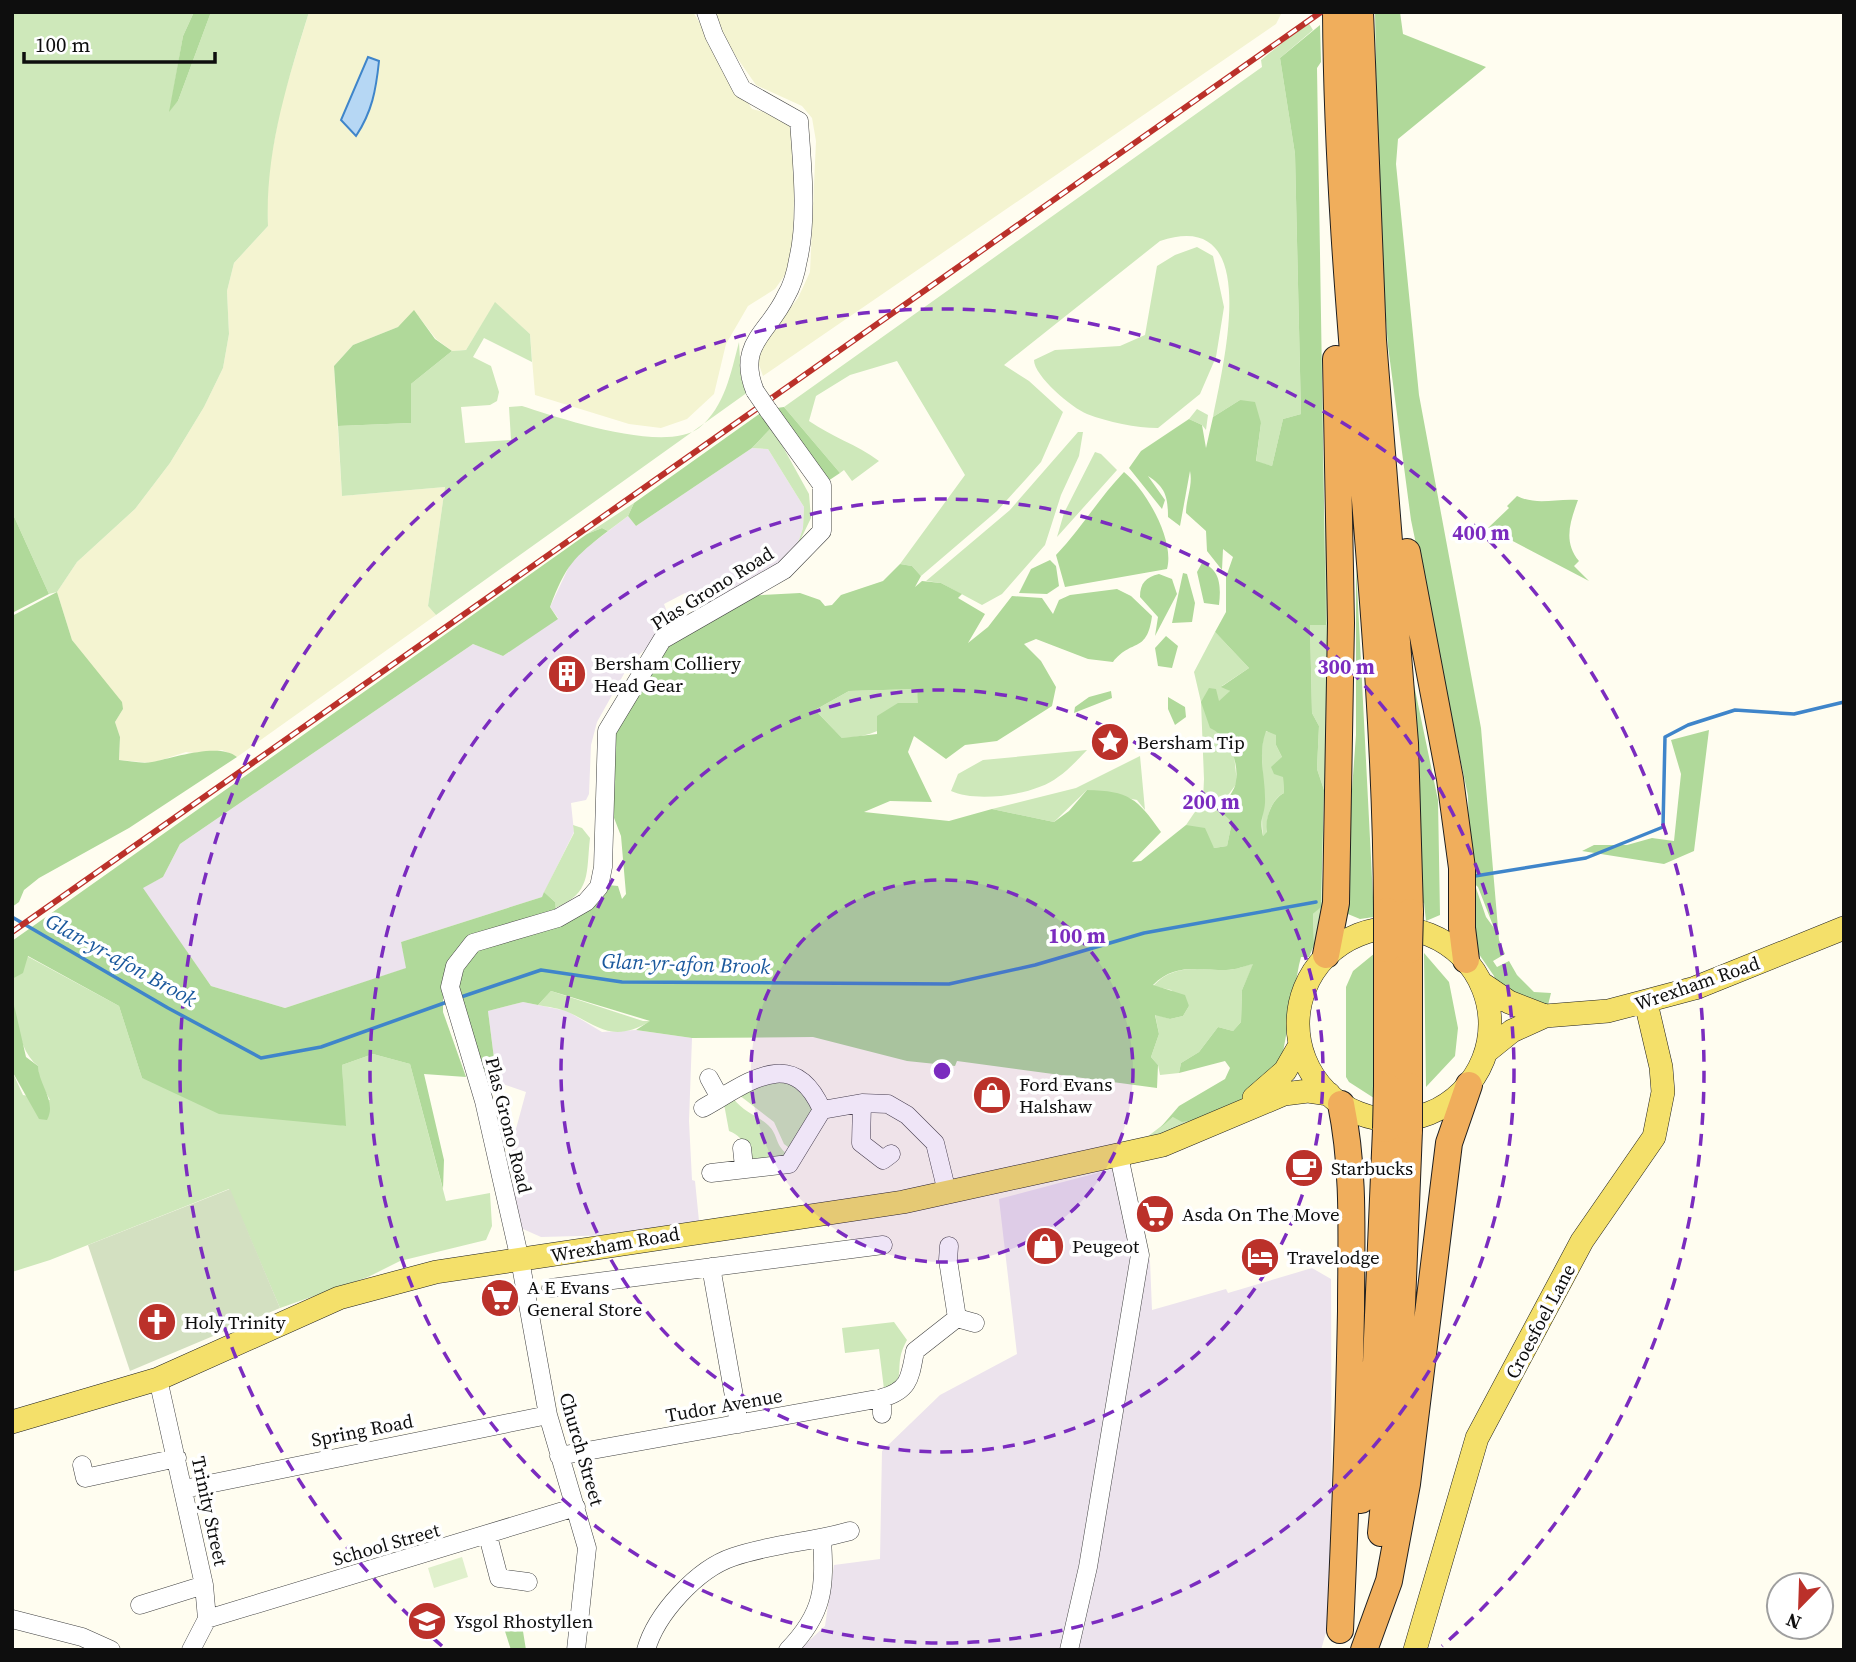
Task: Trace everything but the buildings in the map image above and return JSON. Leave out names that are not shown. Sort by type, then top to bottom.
[{"type":"highway","points":[[1336,12],[1339,131],[1350,326],[1398,912]]},
{"type":"highway","points":[[1360,12],[1373,340],[1403,716],[1398,912],[1401,1329],[1391,1451],[1377,1566],[1362,1650]]},
{"type":"highway","points":[[1326,955],[1336,903],[1340,651],[1334,247],[1339,131]]},
{"type":"highway","points":[[1373,340],[1416,605],[1450,779],[1462,868],[1462,928],[1466,960]]},
{"type":"highway","points":[[1362,1650],[1388,1581],[1407,1484],[1449,1143],[1469,1085]]},
{"type":"highway","points":[[1335,1099],[1350,1150],[1351,1249],[1349,1430],[1338,1640]]},
{"type":"highway","points":[[1338,1640],[1365,1476],[1398,1129]]},
{"type":"main road","points":[[1381,928],[1412,929],[1432,936],[1466,960],[1481,983],[1490,1017],[1486,1052],[1469,1085],[1452,1101],[1409,1119],[1362,1115],[1335,1099],[1311,1072],[1300,1045],[1298,1013],[1307,981],[1326,955],[1351,937],[1381,928]]},
{"type":"main road","name":"Wrexham Road","points":[[1486,1052],[1512,1031],[1545,1016],[1608,1011],[1646,1003],[1695,988],[1844,928]]},
{"type":"main road","name":"Wrexham Road","points":[[1481,983],[1519,1007],[1545,1016]]},
{"type":"main road","name":"Croesfoel Lane","points":[[1415,1650],[1477,1438],[1582,1241],[1654,1137],[1663,1092],[1661,1068],[1646,1003]]},
{"type":"main road","name":"Wrexham Road","points":[[1233,1115],[1275,1082],[1294,1059],[1300,1045]]},
{"type":"main road","name":"Wrexham Road","points":[[12,1422],[158,1379],[339,1298],[436,1272],[703,1229],[903,1202],[1163,1145],[1295,1091],[1335,1099]]},
{"type":"street","name":"Plas Grono Road","points":[[520,1260],[484,1101],[454,999],[455,966],[472,943],[558,918],[586,902],[598,887],[603,867],[607,731],[662,640],[784,570],[822,531],[822,485],[755,391],[748,375],[751,353],[759,334],[786,297],[799,258],[803,190],[799,121],[742,89],[706,12]]},
{"type":"street","points":[[703,1108],[753,1080],[783,1072],[804,1080],[822,1110]]},
{"type":"street","points":[[709,1078],[720,1098]]},
{"type":"street","points":[[862,1103],[861,1143],[883,1160],[891,1154]]},
{"type":"street","points":[[711,1173],[744,1167],[789,1164],[822,1110],[862,1103],[888,1104],[907,1115],[935,1143],[947,1192]]},
{"type":"street","points":[[742,1149],[744,1167]]},
{"type":"street","points":[[1069,1650],[1088,1567],[1140,1255],[1119,1156]]},
{"type":"street","points":[[551,1287],[586,1276],[711,1266],[883,1245]]},
{"type":"street","points":[[944,1256],[957,1318],[975,1323]]},
{"type":"street","name":"Church Street","points":[[520,1260],[548,1415],[587,1548],[576,1650]]},
{"type":"street","points":[[711,1266],[739,1424]]},
{"type":"street","name":"Tudor Avenue","points":[[559,1456],[739,1424],[882,1406],[899,1393],[910,1377],[915,1351],[957,1318]]},
{"type":"street","name":"Trinity Street","points":[[158,1379],[204,1585],[207,1619]]},
{"type":"street","name":"Spring Road","points":[[184,1489],[548,1415]]},
{"type":"street","points":[[85,1478],[177,1458]]},
{"type":"street","name":"School Street","points":[[207,1619],[488,1536],[576,1507]]},
{"type":"street","points":[[646,1650],[666,1610],[690,1583],[731,1557],[850,1531]]},
{"type":"street","points":[[488,1536],[493,1581],[528,1582]]},
{"type":"street","points":[[788,1650],[814,1619],[824,1585],[822,1539]]},
{"type":"street","points":[[140,1605],[204,1585]]},
{"type":"street","points":[[12,1619],[82,1637],[111,1650]]},
{"type":"street","points":[[191,1650],[207,1619]]},
{"type":"shaded area","points":[[752,448],[768,449],[804,507],[803,528],[796,549],[779,568],[695,616],[685,593],[664,604],[669,617],[664,632],[630,663],[597,722],[591,745],[589,794],[586,800],[571,803],[574,832],[542,897],[401,942],[407,968],[285,1008],[211,986],[142,888],[163,877],[180,844],[473,644],[503,656],[558,618],[550,607],[573,558],[628,516],[636,526]]},
{"type":"shaded area","points":[[523,1002],[567,1011],[602,1032],[636,1030],[692,1038],[689,1121],[692,1180],[695,1181],[699,1221],[618,1235],[541,1237],[523,1229],[516,1218],[510,1151],[526,1092],[497,1082],[488,1011]]},
{"type":"shaded area","points":[[1127,1165],[1150,1261],[1152,1310],[1226,1289],[1228,1293],[1312,1268],[1331,1279],[1332,1611],[1321,1650],[799,1650],[825,1626],[834,1565],[880,1559],[882,1451],[940,1395],[1017,1354],[999,1199]]},
{"type":"green space","points":[[12,12],[194,12],[183,36],[170,110],[178,101],[211,12],[309,12],[274,144],[268,226],[234,263],[227,291],[229,334],[223,368],[204,407],[170,463],[135,509],[77,562],[57,592],[49,594],[12,512]]},
{"type":"green space","points":[[194,12],[211,12],[178,101],[169,112],[183,36]]},
{"type":"green space","points":[[309,12],[693,12],[752,109],[783,117],[796,136],[792,265],[775,289],[748,306],[726,344],[714,394],[687,419],[661,428],[629,424],[535,395],[530,334],[495,303],[466,350],[452,351],[436,339],[419,317],[411,318],[398,327],[353,345],[334,366],[342,496],[445,487],[428,606],[436,615],[237,757],[222,750],[202,754],[186,752],[152,763],[119,760],[120,737],[115,722],[123,709],[72,640],[57,592],[77,562],[135,509],[170,463],[204,407],[223,368],[229,334],[227,291],[234,263],[268,226],[266,186],[281,104]],"holes":[[[359,81],[356,135],[341,120]]]},
{"type":"green space","points":[[715,12],[1282,12],[1276,24],[763,376],[758,362],[761,346],[798,298],[810,272],[816,141],[812,118],[802,106],[756,85],[726,42]]},
{"type":"green space","points":[[1375,12],[1400,12],[1403,34],[1486,67],[1398,139],[1396,164],[1419,395],[1481,728],[1499,940],[1505,954],[1493,961],[1497,967],[1509,961],[1517,975],[1534,992],[1551,993],[1548,1005],[1498,989],[1494,976],[1472,944],[1470,887],[1476,888],[1486,917],[1494,928],[1478,887],[1470,880],[1468,796],[1411,520],[1388,346],[1379,230]]},
{"type":"green space","points":[[1308,22],[1313,30],[1280,58],[1295,154],[1301,414],[1283,419],[1272,466],[1256,462],[1261,423],[1240,400],[1213,417],[1228,329],[1229,296],[1225,267],[1214,246],[1193,236],[1160,241],[1004,365],[1029,381],[1063,412],[1041,462],[997,511],[921,576],[912,566],[900,564],[965,475],[897,361],[850,375],[816,396],[809,421],[879,461],[852,481],[844,470],[840,473],[784,407],[1262,67],[1261,60]]},
{"type":"green space","points":[[1320,25],[1321,62],[1317,68],[1326,625],[1310,625],[1312,713],[1319,726],[1317,769],[1324,790],[1321,907],[1313,914],[1314,945],[1309,957],[1301,957],[1281,1063],[1254,1092],[1215,1116],[1182,1122],[1173,1117],[1160,1128],[1179,1106],[1225,1079],[1230,1068],[1225,1061],[1179,1073],[1181,1063],[1199,1052],[1218,1027],[1233,1031],[1241,1022],[1242,990],[1253,964],[1229,970],[1187,969],[1169,973],[1153,985],[1185,995],[1189,1006],[1183,1016],[1170,1019],[1155,1015],[1159,1034],[1151,1057],[1158,1065],[1157,1088],[957,1061],[955,1066],[907,1061],[813,1037],[692,1038],[636,1030],[650,1021],[551,991],[538,1005],[523,1002],[488,1011],[497,1082],[486,1079],[443,988],[443,1012],[466,1077],[424,1074],[444,1160],[443,1189],[410,1064],[373,1054],[342,1065],[346,1126],[219,1114],[142,1078],[119,1006],[28,956],[23,973],[12,979],[12,941],[587,534],[602,528],[608,531],[578,556],[561,581],[550,607],[558,619],[503,656],[473,644],[180,844],[163,877],[143,888],[211,986],[285,1008],[406,968],[401,942],[542,897],[544,892],[555,902],[556,922],[608,885],[618,886],[622,899],[626,894],[621,836],[611,810],[613,732],[665,644],[746,596],[800,593],[820,600],[825,606],[832,605],[841,595],[883,581],[900,564],[912,566],[921,576],[915,587],[922,581],[941,583],[962,594],[958,598],[985,614],[968,643],[988,627],[1012,596],[1042,598],[1053,614],[1059,600],[1070,595],[1117,589],[1131,596],[1152,616],[1150,628],[1142,641],[1113,662],[1088,659],[1036,639],[1024,644],[1041,661],[1056,687],[1052,706],[997,741],[965,745],[946,759],[914,736],[908,752],[932,802],[890,801],[864,812],[949,821],[992,809],[1054,822],[1069,811],[1087,790],[1113,792],[1138,804],[1161,832],[1132,862],[1141,861],[1186,825],[1205,828],[1214,848],[1227,846],[1232,822],[1220,811],[1235,785],[1236,765],[1227,743],[1210,728],[1201,702],[1209,688],[1216,689],[1219,701],[1230,691],[1221,687],[1249,668],[1215,632],[1226,612],[1226,577],[1233,557],[1223,549],[1222,570],[1207,551],[1206,531],[1186,513],[1190,471],[1180,526],[1168,517],[1166,498],[1162,488],[1148,476],[1165,500],[1162,509],[1129,468],[1141,451],[1189,419],[1202,425],[1206,448],[1213,417],[1240,400],[1255,402],[1261,423],[1256,461],[1272,466],[1283,419],[1301,414],[1295,154],[1280,58]],"holes":[[[917,689],[918,703],[898,703],[877,716],[877,734],[842,738],[815,710],[849,691]],[[1266,731],[1276,735],[1276,745],[1282,757],[1271,767],[1274,774],[1283,777],[1284,793],[1270,810],[1267,832],[1263,836],[1265,794],[1262,749]]]},
{"type":"green space","points":[[1197,247],[1213,256],[1224,307],[1216,357],[1200,394],[1158,428],[1149,428],[1104,420],[1080,411],[1047,383],[1034,360],[1055,350],[1120,346],[1145,335],[1157,266],[1175,255]]},
{"type":"green space","points":[[495,302],[530,334],[532,362],[484,338],[473,357],[491,366],[499,392],[497,401],[490,405],[461,407],[465,443],[511,440],[509,407],[522,406],[585,425],[638,436],[683,435],[695,430],[436,615],[428,606],[445,487],[342,496],[338,426],[411,423],[411,384],[452,351],[466,350]]},
{"type":"green space","points":[[414,310],[435,339],[452,351],[411,384],[411,423],[338,426],[334,366],[353,345],[398,327]]},
{"type":"green space","points":[[739,342],[741,378],[748,392],[703,424],[721,399]]},
{"type":"green space","points":[[784,407],[840,473],[828,481],[777,408]]},
{"type":"green space","points":[[1197,409],[1208,415],[1206,430],[1189,419]]},
{"type":"green space","points":[[762,412],[772,427],[752,448],[636,526],[628,516],[634,503]]},
{"type":"green space","points":[[772,427],[809,494],[811,518],[796,549],[803,528],[804,507],[768,449],[752,448]]},
{"type":"green space","points":[[1078,432],[1083,432],[1079,456],[1061,495],[1045,545],[1002,594],[982,605],[941,583],[926,581],[1010,510]]},
{"type":"green space","points":[[1095,452],[1101,454],[1117,470],[1057,537],[1064,513]]},
{"type":"green space","points":[[1325,468],[1332,711],[1324,838],[1324,790],[1317,769],[1319,726],[1312,713],[1310,624],[1325,625]]},
{"type":"green space","points":[[1124,472],[1141,491],[1157,516],[1167,544],[1167,569],[1065,587],[1056,555]]},
{"type":"green space","points":[[1517,496],[1540,501],[1578,500],[1571,524],[1571,547],[1579,561],[1574,566],[1589,581],[1488,528],[1509,508],[1507,506]]},
{"type":"green space","points":[[634,503],[628,516],[608,531],[602,528],[587,534]]},
{"type":"green space","points":[[12,512],[49,594],[12,613]]},
{"type":"green space","points":[[1050,560],[1056,566],[1059,586],[1047,594],[1019,593],[1031,569]]},
{"type":"green space","points":[[1202,563],[1216,574],[1220,586],[1219,605],[1204,603],[1197,572]]},
{"type":"green space","points":[[1356,565],[1374,917],[1360,919],[1343,912],[1356,735]]},
{"type":"green space","points":[[1183,573],[1187,574],[1195,603],[1192,622],[1172,623]]},
{"type":"green space","points":[[1159,574],[1172,579],[1177,594],[1155,636],[1158,617],[1140,597],[1140,592],[1145,581]]},
{"type":"green space","points":[[57,592],[72,640],[122,702],[123,709],[115,722],[120,737],[119,760],[148,763],[208,751],[229,753],[237,757],[129,828],[39,878],[24,890],[19,902],[12,907],[12,616]]},
{"type":"green space","points":[[1215,632],[1249,668],[1222,686],[1230,691],[1222,733],[1234,755],[1237,783],[1226,798],[1232,822],[1227,846],[1214,848],[1186,825],[1203,800],[1201,702],[1194,672]]},
{"type":"green space","points":[[1166,636],[1178,646],[1172,668],[1158,666],[1155,648]]},
{"type":"green space","points":[[1408,656],[1438,800],[1440,915],[1426,921],[1424,903],[1421,902]]},
{"type":"green space","points":[[917,689],[919,703],[892,723],[865,735],[842,738],[815,710],[849,691]]},
{"type":"green space","points":[[1111,691],[1112,698],[1074,713],[1075,707],[1089,697]]},
{"type":"green space","points":[[1168,697],[1185,707],[1186,717],[1175,725],[1168,709]]},
{"type":"green space","points":[[1709,730],[1694,851],[1664,864],[1582,851],[1594,845],[1627,845],[1652,838],[1674,841],[1681,774],[1671,740]]},
{"type":"green space","points":[[1265,731],[1276,734],[1276,745],[1282,757],[1284,793],[1272,805],[1267,833],[1263,836],[1262,754]]},
{"type":"green space","points":[[1087,750],[1062,774],[1048,783],[1021,793],[990,797],[962,795],[951,791],[958,774],[983,760]]},
{"type":"green space","points":[[1140,756],[1145,810],[1137,800],[1087,790],[1054,822],[992,809],[1076,788]]},
{"type":"green space","points":[[573,825],[582,828],[590,838],[587,872],[576,896],[555,908],[555,902],[544,892],[574,833]]},
{"type":"green space","points":[[1323,877],[1326,908],[1314,945],[1313,914],[1321,906]]},
{"type":"green space","points":[[12,948],[119,1006],[142,1078],[345,1126],[342,1065],[373,1054],[410,1064],[446,1201],[490,1193],[492,1226],[486,1240],[400,1261],[368,1277],[280,1308],[229,1189],[50,1260],[12,1272],[12,1071],[23,1095],[50,1100],[39,1080],[38,1066],[29,1056],[18,1028],[13,995]]},
{"type":"green space","points":[[1375,953],[1377,1100],[1349,1082],[1346,1077],[1346,987],[1353,971]]},
{"type":"green space","points":[[1424,953],[1449,982],[1458,1028],[1455,1056],[1426,1087]]},
{"type":"green space","points":[[1254,963],[1242,990],[1241,1022],[1233,1031],[1218,1027],[1199,1052],[1181,1063],[1179,1073],[1160,1075],[1158,1065],[1151,1057],[1159,1034],[1155,1014],[1170,1019],[1183,1016],[1189,1006],[1171,990],[1153,986],[1178,971],[1230,970]]},
{"type":"green space","points":[[551,991],[643,1021],[651,1021],[627,1031],[609,1031],[566,1011],[538,1005]]},
{"type":"green space","points":[[12,996],[26,1057],[38,1066],[49,1100],[50,1113],[47,1120],[39,1119],[12,1071]]},
{"type":"green space","points":[[772,1079],[790,1080],[815,1104],[795,1152],[784,1144],[774,1122],[739,1095]]},
{"type":"green space","points":[[733,1098],[741,1107],[768,1125],[781,1148],[790,1156],[757,1161],[753,1158],[740,1138],[729,1131],[724,1104]]},
{"type":"green space","points":[[1173,1117],[1199,1118],[1184,1130],[1147,1137]]},
{"type":"green space","points":[[230,1189],[280,1308],[130,1371],[88,1245]]},
{"type":"green space","points":[[894,1322],[907,1340],[901,1354],[896,1388],[884,1389],[879,1349],[845,1353],[842,1328]]},
{"type":"green space","points":[[462,1557],[468,1577],[434,1588],[428,1568]]},
{"type":"green space","points":[[512,1619],[522,1625],[526,1650],[511,1650],[503,1625]]},
{"type":"water","points":[[368,57],[379,61],[376,82],[370,109],[356,136],[341,120]]},
{"type":"waterway","points":[[1475,876],[1586,858],[1663,827],[1665,737],[1688,725],[1735,710],[1794,714],[1844,702]]},
{"type":"waterway","name":"Glan-yr-afon Brook","points":[[458,998],[541,970],[622,982],[949,984],[1035,965],[1144,933],[1316,902]]},
{"type":"waterway","name":"Glan-yr-afon Brook","points":[[12,917],[168,1008],[261,1058],[321,1047],[447,1002]]},
{"type":"railway","points":[[12,932],[1321,12]]},
{"type":"place","name":"Bersham Colliery Head Gear","points":[[567,674]]},
{"type":"place","name":"Bersham Tip","points":[[1110,742]]},
{"type":"place","name":"Ford Evans Halshaw","points":[[992,1095]]},
{"type":"place","name":"Starbucks","points":[[1304,1168]]},
{"type":"place","name":"Asda On The Move","points":[[1155,1214]]},
{"type":"place","name":"Peugeot","points":[[1045,1246]]},
{"type":"place","name":"Travelodge","points":[[1260,1257]]},
{"type":"place","name":"A E Evans General Store","points":[[500,1298]]},
{"type":"place","name":"Holy Trinity","points":[[157,1322]]},
{"type":"place","name":"Ysgol Rhostyllen","points":[[427,1621]]}]
